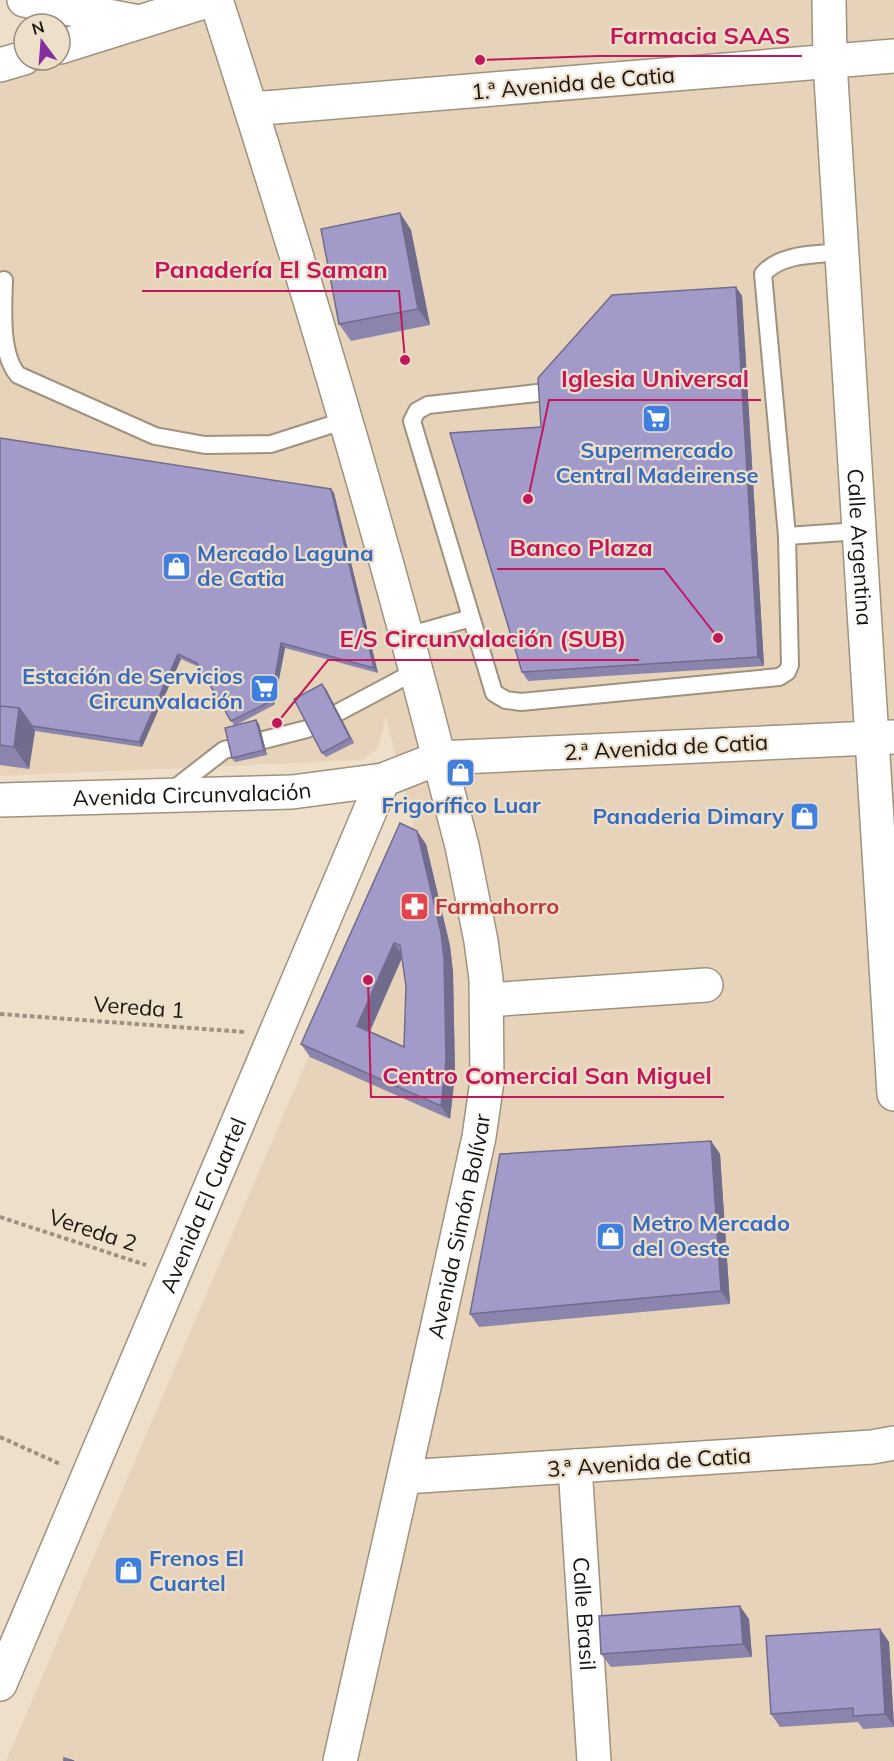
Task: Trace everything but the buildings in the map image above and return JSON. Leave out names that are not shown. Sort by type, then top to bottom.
[{"type":"street","points":[[24,0],[139,22]]},
{"type":"street","points":[[72,42],[210,0]]},
{"type":"street","name":"Avenida Simón Bolívar","points":[[216,0],[346,420],[407,636],[462,846],[479,930],[487,1000],[487,1081],[479,1137],[340,1761]]},
{"type":"street","name":"Calle Argentina","points":[[829,0],[830,62],[859,531],[883,737],[894,1094]]},
{"type":"street","name":"1.ª Avenida de Catia","points":[[251,109],[894,56]]},
{"type":"street","name":"2.ª Avenida de Catia","points":[[439,758],[883,737]]},
{"type":"street","points":[[383,780],[439,758]]},
{"type":"street","name":"Avenida Circunvalación","points":[[0,800],[292,792],[383,780]]},
{"type":"street","name":"Avenida El Cuartel","points":[[0,1684],[383,780]]},
{"type":"street","points":[[487,1000],[706,985]]},
{"type":"street","name":"3.ª Avenida de Catia","points":[[404,1477],[872,1447],[894,1443]]},
{"type":"street","name":"Calle Brasil","points":[[574,1466],[594,1761]]},
{"type":"lane","points":[[537,393],[428,405],[417,411],[412,421],[494,693],[506,700],[521,702],[779,676],[787,672],[790,665],[787,536],[763,274],[771,265],[784,259],[842,252]]},
{"type":"lane","points":[[4,279],[2,354],[8,367],[18,375],[155,436],[205,445],[271,444],[346,420]]},
{"type":"lane","points":[[787,536],[859,531]]},
{"type":"lane","points":[[407,636],[471,618]]},
{"type":"lane","points":[[165,795],[224,750],[307,729],[416,671]]},
{"type":"path","name":"Vereda 1","points":[[0,1014],[276,1034]]},
{"type":"path","name":"Vereda 2","points":[[0,1217],[175,1274]]},
{"type":"path","points":[[0,1437],[89,1476]]},
{"type":"shaded area","points":[[179,0],[894,0],[894,1761],[6,1761],[298,1081],[413,824],[386,717],[378,748],[363,760],[0,776],[0,77],[16,72],[72,72],[72,52]]},
{"type":"place","name":"Farmacia SAAS","points":[[480,60]]},
{"type":"place","name":"Panadería El Saman","points":[[405,360]]},
{"type":"place","name":"Supermercado Central Madeirense","points":[[657,418]]},
{"type":"place","name":"Iglesia Universal","points":[[528,499]]},
{"type":"place","name":"Mercado Laguna de Catia","points":[[176,566]]},
{"type":"place","name":"Banco Plaza","points":[[718,638]]},
{"type":"place","name":"Estación de Servicios Circunvalación","points":[[264,689]]},
{"type":"place","name":"E/S Circunvalación (SUB)","points":[[277,723]]},
{"type":"place","name":"Frigorífico Luar","points":[[461,773]]},
{"type":"place","name":"Panaderia Dimary","points":[[805,816]]},
{"type":"place","name":"Farmahorro","points":[[414,906]]},
{"type":"place","name":"Centro Comercial San Miguel","points":[[368,980]]},
{"type":"place","name":"Metro Mercado del Oeste","points":[[611,1236]]},
{"type":"place","name":"Frenos El Cuartel","points":[[128,1571]]}]
